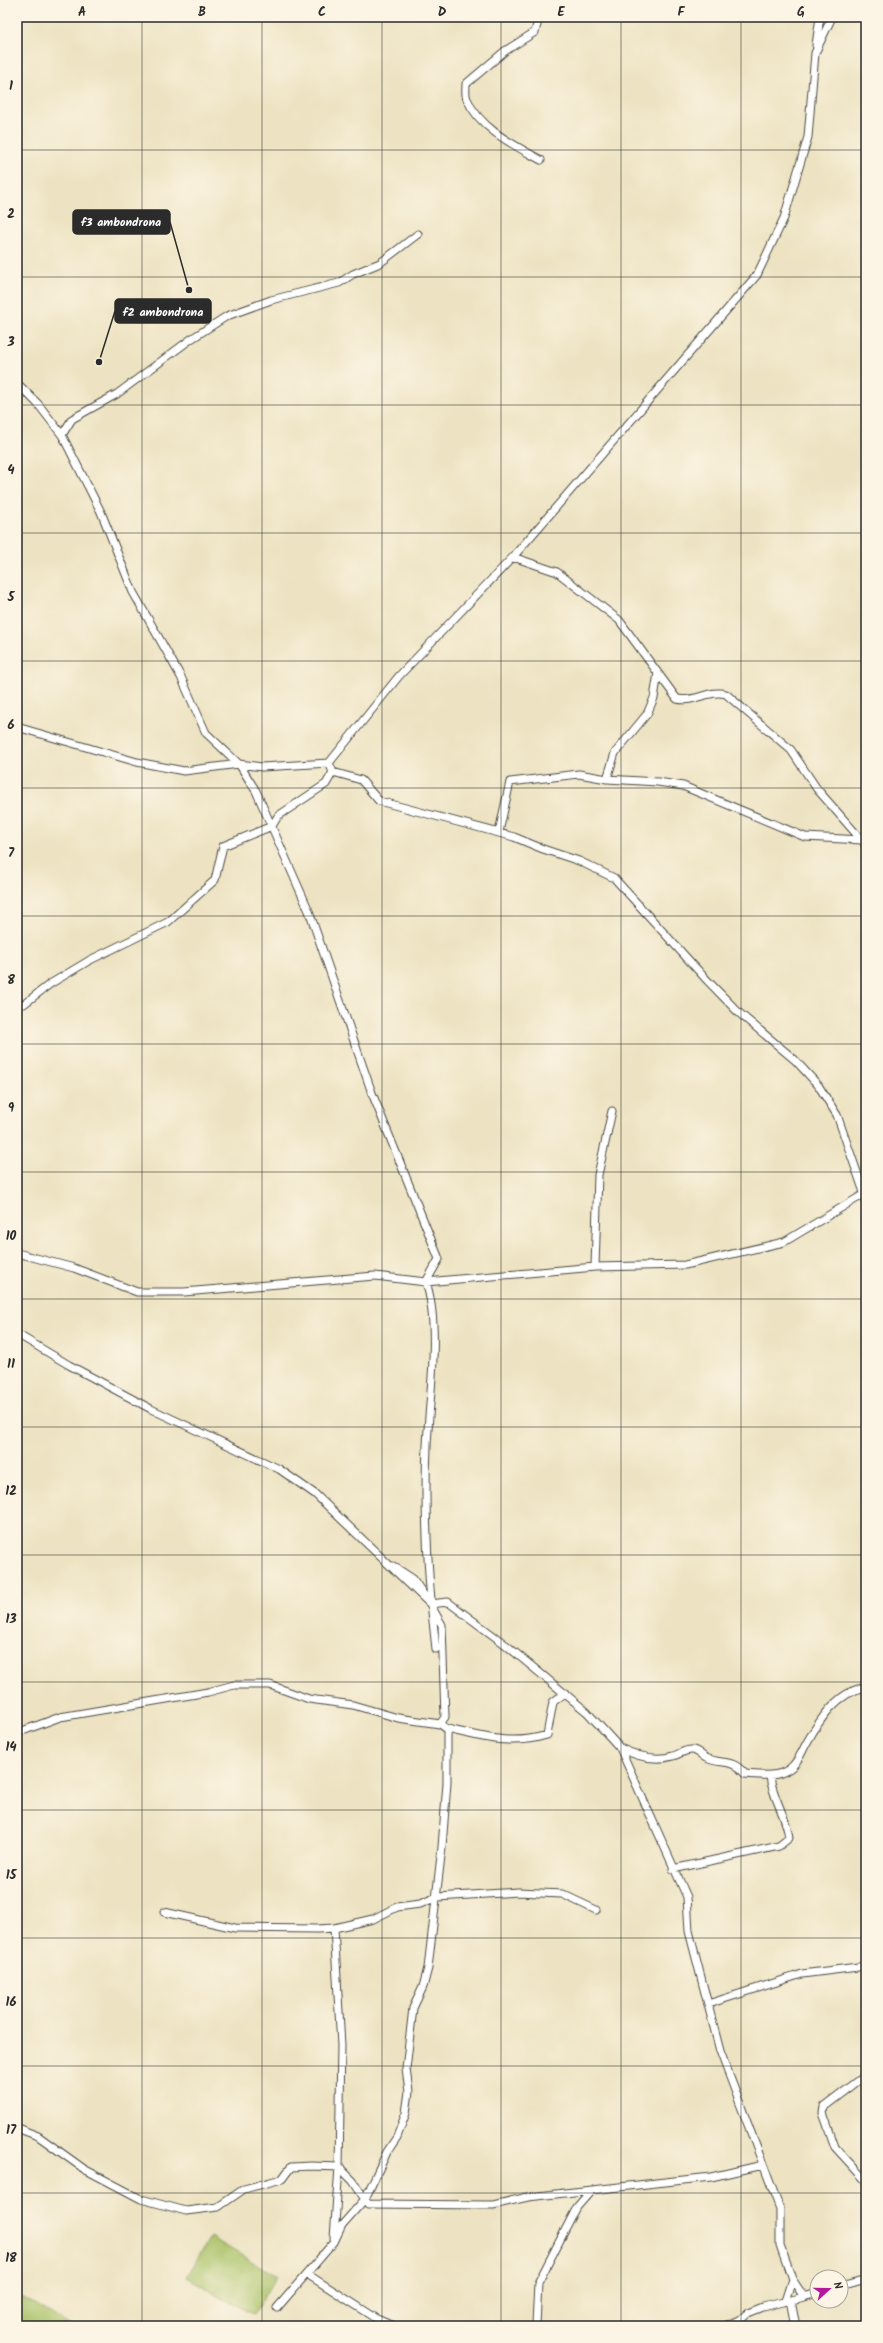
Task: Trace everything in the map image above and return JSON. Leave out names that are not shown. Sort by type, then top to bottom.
[{"type":"street","points":[[539,17],[535,32],[505,51],[466,84],[466,98],[482,122],[513,145],[541,160]]},
{"type":"street","points":[[17,726],[137,762],[184,771],[239,764],[262,767],[329,763],[399,676],[513,557],[757,275],[784,218],[808,137],[815,54],[820,17]]},
{"type":"street","points":[[815,54],[832,17]]},
{"type":"street","points":[[62,435],[72,419],[117,394],[191,339],[227,316],[271,300],[339,283],[353,274],[380,263],[418,234]]},
{"type":"street","points":[[17,382],[38,404],[62,435],[101,512],[133,592],[181,677],[206,733],[239,764],[256,791],[309,911],[372,1093],[439,1259],[426,1282],[430,1294],[433,1341],[427,1454],[426,1536],[430,1604],[436,1649]]},
{"type":"street","points":[[513,557],[557,572],[592,597],[619,620],[677,699],[685,701],[719,692],[726,694],[791,750],[817,789],[864,841]]},
{"type":"street","points":[[607,779],[615,753],[647,714],[654,698],[658,673]]},
{"type":"street","points":[[329,763],[333,772]]},
{"type":"street","points":[[24,1004],[50,984],[90,960],[168,922],[215,880],[223,846],[272,826],[278,816],[326,784],[333,772]]},
{"type":"street","points":[[17,1253],[74,1268],[136,1292],[184,1292],[375,1276],[426,1282],[595,1267],[685,1265],[784,1242],[865,1195],[837,1115],[818,1085],[795,1060],[738,1012],[614,878],[579,860],[499,832],[378,801],[361,780],[333,772]]},
{"type":"street","points":[[499,832],[510,782],[579,774],[607,779],[658,782],[683,786],[805,836],[864,841]]},
{"type":"street","points":[[595,1267],[598,1175],[612,1111]]},
{"type":"street","points":[[17,1334],[69,1365],[151,1409],[279,1469],[315,1494],[381,1558],[413,1579],[442,1625],[445,1717],[440,1724]]},
{"type":"street","points":[[430,1604],[448,1602],[565,1693],[596,1721],[620,1748],[686,1897],[689,1931],[720,2051],[780,2209],[780,2246],[792,2279],[804,2297]]},
{"type":"street","points":[[17,1733],[60,1717],[208,1692],[234,1685],[270,1685],[309,1699],[353,1705],[398,1718],[440,1724],[448,1729],[502,1741],[527,1741],[547,1736],[553,1702],[565,1693]]},
{"type":"street","points":[[620,1748],[640,1758],[668,1758],[675,1756],[682,1750],[694,1750],[707,1758],[735,1764],[745,1774],[770,1776],[789,1769],[800,1756],[817,1725],[838,1699],[858,1688],[866,1686]]},
{"type":"street","points":[[277,2308],[334,2242],[342,2225],[365,2199],[387,2152],[397,2137],[406,2113],[409,2092],[406,2069],[413,2008],[423,1987],[428,1968],[437,1897],[447,1783],[448,1729]]},
{"type":"street","points":[[673,1869],[779,1846],[789,1838],[788,1826],[771,1786],[770,1776]]},
{"type":"street","points":[[164,1912],[235,1928],[334,1928],[373,1919],[398,1907],[420,1904],[437,1897],[518,1892],[562,1894],[596,1910]]},
{"type":"street","points":[[334,1928],[341,2044],[340,2167],[334,2242]]},
{"type":"street","points":[[708,2004],[802,1974],[866,1966]]},
{"type":"street","points":[[866,2075],[824,2107],[823,2113],[835,2147],[866,2181]]},
{"type":"street","points":[[17,2128],[38,2136],[84,2169],[141,2199],[186,2211],[218,2207],[244,2189],[282,2179],[291,2167],[340,2167]]},
{"type":"street","points":[[340,2167],[368,2204],[493,2204],[528,2197],[590,2192],[711,2177],[763,2165]]},
{"type":"street","points":[[536,2326],[538,2283],[577,2208],[590,2192]]},
{"type":"street","points":[[307,2274],[379,2320],[393,2326]]},
{"type":"street","points":[[792,2279],[788,2301],[796,2326]]},
{"type":"street","points":[[849,2284],[866,2279]]},
{"type":"street","points":[[726,2326],[740,2320],[748,2313],[809,2295]]},
{"type":"green space","points":[[210,2237],[277,2276],[254,2315],[187,2277]]},
{"type":"green space","points":[[17,2294],[71,2326],[17,2326]]},
{"type":"place","name":"f3 ambondrona","points":[[189,290]]},
{"type":"place","name":"f2 ambondrona","points":[[99,362]]}]
